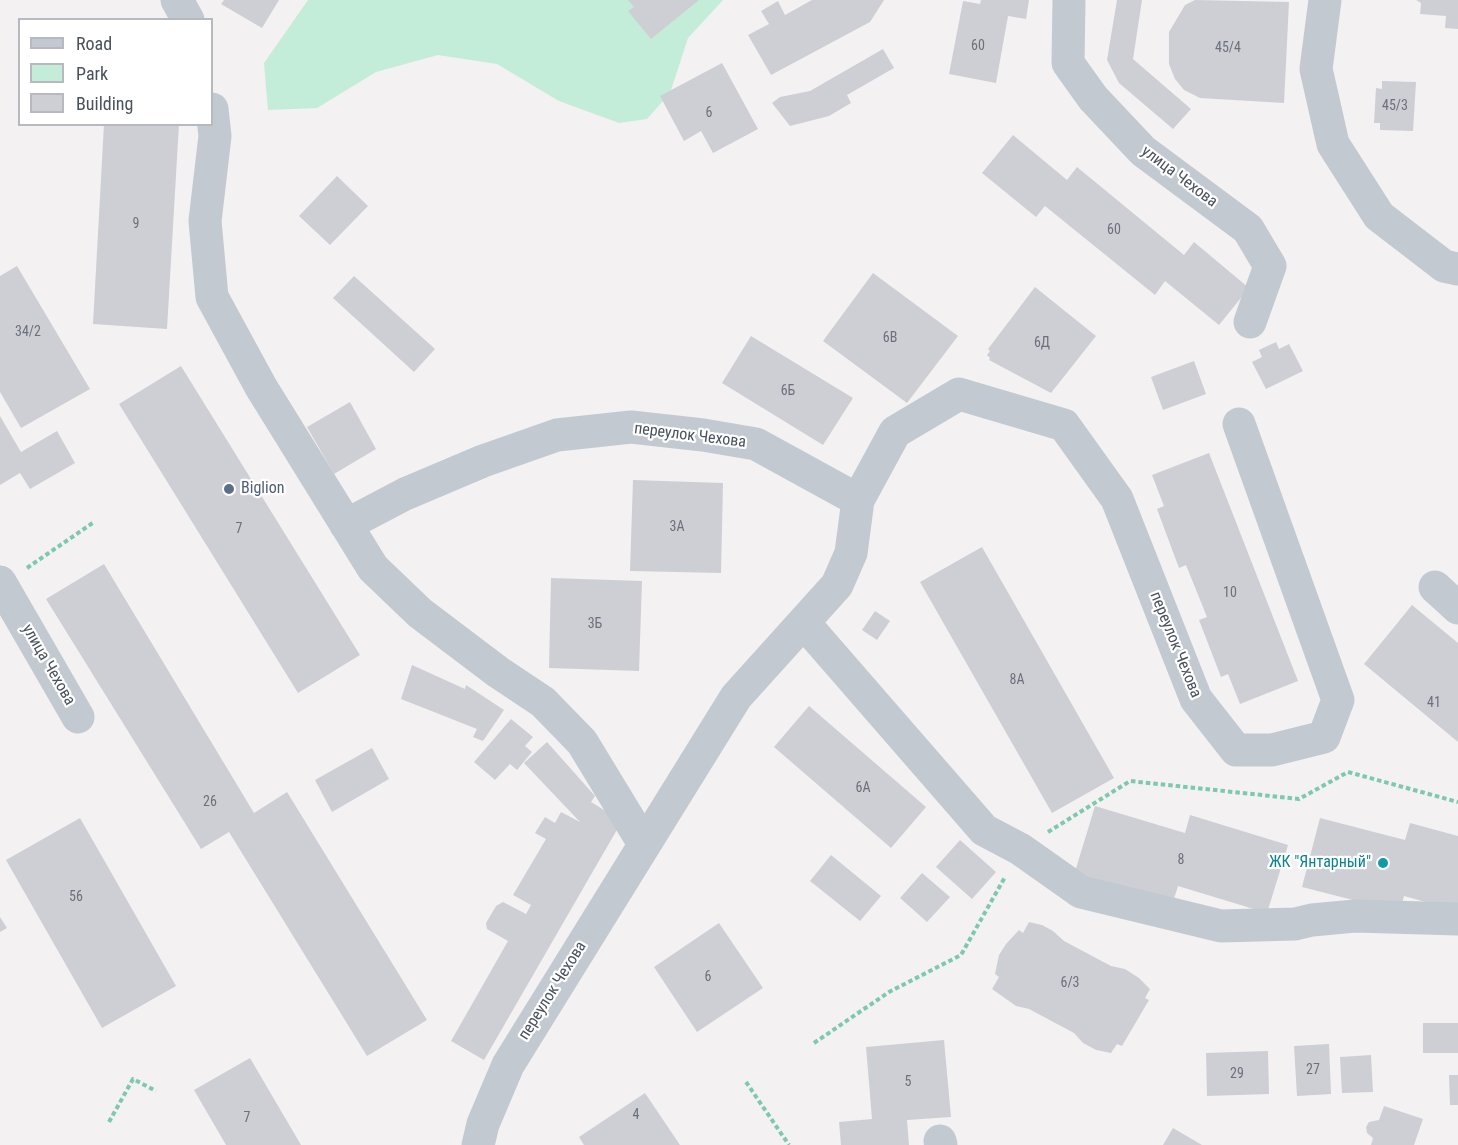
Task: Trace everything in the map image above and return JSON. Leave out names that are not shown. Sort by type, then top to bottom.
[{"type":"street","points":[[177,0],[187,18]]},
{"type":"street","name":"улица Чехова","points":[[1069,0],[1068,63],[1093,98],[1143,151],[1248,229],[1269,266],[1250,322]]},
{"type":"street","points":[[1325,0],[1316,69],[1333,144],[1379,216],[1444,266],[1458,269]]},
{"type":"street","points":[[213,119],[215,136],[205,221],[212,297],[261,387],[373,568],[420,613],[498,672],[543,702],[582,742],[644,844]]},
{"type":"street","name":"переулок Чехова","points":[[478,1145],[483,1124],[508,1065],[736,697],[837,585],[851,554],[858,500],[896,432],[959,394],[1064,425],[1117,499],[1196,699],[1236,750],[1272,750],[1324,737],[1338,699],[1239,424]]},
{"type":"street","name":"переулок Чехова","points":[[346,525],[405,494],[483,461],[557,435],[631,427],[756,444],[858,500]]},
{"type":"street","name":"улица Чехова","points":[[1,584],[78,717]]},
{"type":"street","points":[[804,623],[984,830],[1020,849],[1081,892],[1221,926],[1295,924],[1355,916],[1458,918]]},
{"type":"path","points":[[1,584],[94,522]]},
{"type":"path","points":[[814,1043],[889,992],[961,955],[1020,849],[1130,781],[1299,799],[1348,772],[1458,802]]},
{"type":"path","points":[[109,1122],[133,1079],[156,1091]]},
{"type":"path","points":[[746,1082],[789,1145]]},
{"type":"green space","points":[[308,0],[723,0],[688,38],[670,93],[647,119],[619,123],[559,101],[497,64],[438,55],[376,72],[317,108],[268,110],[264,63]]},
{"type":"building","points":[[224,0],[279,0],[262,28],[221,4]]},
{"type":"building","points":[[628,0],[699,0],[651,39],[628,11],[634,7]]},
{"type":"building","points":[[812,0],[884,0],[870,22],[771,75],[748,35],[769,24],[761,11],[778,1],[785,15]]},
{"type":"building","points":[[981,0],[1029,0],[1026,19],[1008,16],[996,83],[949,74],[963,1],[980,4]]},
{"type":"building","points":[[1117,0],[1142,0],[1133,59],[1191,109],[1173,129],[1119,83],[1107,60]]},
{"type":"building","points":[[1195,0],[1289,2],[1284,103],[1200,98],[1184,90],[1175,79],[1169,64],[1169,32],[1185,5]]},
{"type":"building","points":[[1416,0],[1458,0],[1458,29],[1445,28],[1446,16],[1420,14],[1421,3]]},
{"type":"building","points":[[883,49],[894,68],[847,95],[851,103],[829,116],[790,126],[772,103],[780,97],[810,91]]},
{"type":"building","points":[[722,63],[758,129],[713,153],[701,131],[684,141],[660,96]]},
{"type":"building","points":[[1382,81],[1416,82],[1413,131],[1380,130],[1380,123],[1374,123],[1376,88],[1382,89]]},
{"type":"building","points":[[104,126],[179,126],[167,329],[93,324]]},
{"type":"building","points":[[1013,135],[1067,180],[1077,167],[1184,255],[1194,242],[1249,288],[1219,325],[1165,281],[1155,295],[1045,206],[1036,217],[982,173]]},
{"type":"building","points":[[337,176],[368,206],[330,245],[299,216]]},
{"type":"building","points":[[17,266],[90,389],[21,428],[0,392],[0,276]]},
{"type":"building","points":[[873,273],[958,336],[907,403],[823,341]]},
{"type":"building","points":[[354,276],[435,349],[414,372],[333,298]]},
{"type":"building","points":[[1035,287],[1096,336],[1051,393],[989,360],[987,355],[990,351],[988,349]]},
{"type":"building","points":[[751,336],[853,398],[823,445],[722,383]]},
{"type":"building","points":[[1276,342],[1279,349],[1289,344],[1303,371],[1266,389],[1252,362],[1262,357],[1259,350]]},
{"type":"building","points":[[1194,361],[1206,394],[1163,410],[1151,377]]},
{"type":"building","points":[[181,366],[360,655],[298,693],[119,404]]},
{"type":"building","points":[[350,402],[376,449],[334,474],[307,427]]},
{"type":"building","points":[[0,416],[21,452],[57,431],[75,463],[30,489],[20,473],[0,485]]},
{"type":"building","points":[[1209,453],[1298,681],[1240,704],[1228,674],[1221,677],[1199,620],[1207,617],[1186,565],[1179,568],[1157,509],[1164,506],[1152,475]]},
{"type":"building","points":[[633,480],[723,483],[721,573],[630,571]]},
{"type":"building","points":[[982,547],[1114,778],[1052,813],[920,582]]},
{"type":"building","points":[[104,564],[254,813],[287,792],[427,1020],[367,1056],[229,832],[201,849],[46,599]]},
{"type":"building","points":[[551,578],[642,581],[639,671],[549,668]]},
{"type":"building","points":[[1412,605],[1458,643],[1458,742],[1364,664]]},
{"type":"building","points":[[875,611],[890,621],[877,640],[862,630]]},
{"type":"building","points":[[412,665],[465,689],[466,685],[504,710],[483,741],[473,737],[477,729],[401,699]]},
{"type":"building","points":[[809,706],[926,807],[891,848],[774,747]]},
{"type":"building","points":[[511,719],[533,737],[525,746],[532,752],[517,770],[510,764],[495,780],[474,762]]},
{"type":"building","points":[[547,742],[595,796],[591,802],[622,821],[484,1060],[451,1041],[508,941],[487,929],[486,923],[496,906],[503,902],[526,914],[531,905],[513,895],[546,839],[535,833],[545,817],[555,823],[561,812],[580,822],[524,763]]},
{"type":"building","points":[[372,748],[389,779],[332,812],[315,780]]},
{"type":"building","points":[[1095,806],[1185,833],[1190,815],[1288,845],[1267,913],[1178,886],[1172,905],[1074,875]]},
{"type":"building","points":[[80,818],[176,986],[102,1028],[6,860]]},
{"type":"building","name":"ЖК \"Янтарный\"","points":[[1320,818],[1405,840],[1410,823],[1458,836],[1458,911],[1404,896],[1401,907],[1392,910],[1302,887]]},
{"type":"building","points":[[960,840],[996,872],[972,899],[936,867]]},
{"type":"building","points":[[831,855],[881,896],[860,921],[810,881]]},
{"type":"building","points":[[922,873],[950,897],[927,922],[900,898]]},
{"type":"building","points":[[0,917],[7,928],[0,932]]},
{"type":"building","points":[[1029,922],[1042,925],[1064,941],[1111,966],[1125,969],[1150,989],[1145,998],[1149,1000],[1122,1046],[1117,1044],[1111,1053],[1096,1050],[1083,1043],[1074,1033],[1029,1009],[1016,1006],[992,989],[999,977],[995,974],[999,955],[1019,930],[1023,933]]},
{"type":"building","points":[[719,923],[763,988],[697,1032],[654,967]]},
{"type":"building","points":[[1423,1023],[1458,1023],[1458,1053],[1423,1053]]},
{"type":"building","points":[[944,1040],[951,1117],[907,1120],[909,1145],[841,1145],[839,1122],[872,1119],[866,1047]]},
{"type":"building","points":[[1329,1044],[1331,1094],[1297,1096],[1294,1046]]},
{"type":"building","points":[[1268,1051],[1269,1094],[1207,1096],[1206,1053]]},
{"type":"building","points":[[1371,1055],[1373,1092],[1342,1093],[1340,1057]]},
{"type":"building","points":[[250,1058],[301,1145],[226,1145],[194,1090]]},
{"type":"building","points":[[1449,1075],[1458,1075],[1458,1105],[1450,1105]]},
{"type":"building","points":[[645,1093],[680,1145],[584,1145],[579,1137]]},
{"type":"building","points":[[1384,1106],[1423,1119],[1414,1145],[1371,1145],[1373,1138],[1367,1133],[1366,1127],[1369,1122],[1379,1120]]},
{"type":"building","points":[[1173,1128],[1202,1145],[1163,1145]]},
{"type":"place","name":"Biglion","points":[[229,489]]},
{"type":"place","name":"ЖК \"Янтарный\"","points":[[1383,863]]}]
